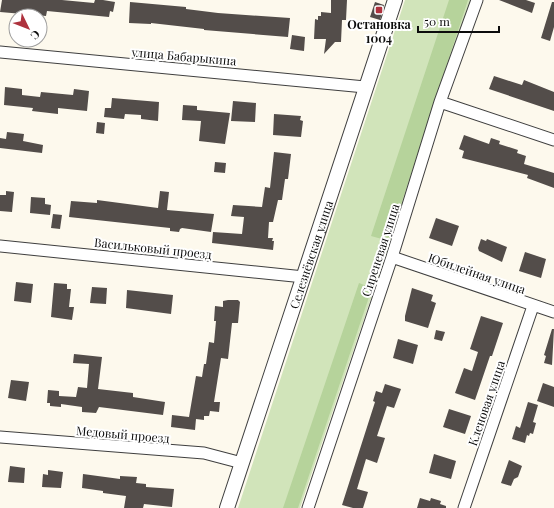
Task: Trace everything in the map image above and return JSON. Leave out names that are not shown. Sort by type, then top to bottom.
[{"type":"street","name":"Селезнёвская улица","points":[[227,508],[395,0]]},
{"type":"street","name":"Сиреневая улица","points":[[308,508],[392,257],[440,102],[477,0]]},
{"type":"street","name":"улица Бабарыкина","points":[[0,52],[365,88]]},
{"type":"street","points":[[440,102],[554,140]]},
{"type":"street","name":"Васильковый проезд","points":[[0,246],[304,277]]},
{"type":"street","name":"Юбилейная улица","points":[[392,257],[554,312]]},
{"type":"street","name":"Кленовая улица","points":[[464,508],[533,306]]},
{"type":"street","name":"Медовый проезд","points":[[0,437],[204,453],[242,463]]},
{"type":"green space","points":[[405,0],[472,0],[300,508],[238,508]]},
{"type":"green space","points":[[449,0],[468,0],[389,241],[371,236]]},
{"type":"green space","points":[[359,283],[372,288],[298,508],[283,508]]},
{"type":"building","points":[[2,0],[62,0],[94,3],[95,0],[103,0],[115,2],[113,12],[110,11],[109,17],[48,11],[48,8],[8,8],[8,13],[0,12]]},
{"type":"building","points":[[331,0],[347,0],[346,20],[342,20],[341,42],[335,42],[324,54],[326,39],[314,39],[315,19],[318,20],[318,16],[321,16],[321,12],[331,13]]},
{"type":"building","points":[[499,0],[526,0],[535,3],[532,13]]},
{"type":"building","points":[[130,2],[186,7],[186,9],[218,13],[290,18],[288,37],[204,30],[151,23],[129,23]]},
{"type":"building","points":[[375,2],[384,5],[380,20],[370,17]]},
{"type":"building","points":[[552,2],[554,2],[554,27],[550,41],[541,38]]},
{"type":"building","points":[[292,35],[305,37],[304,51],[290,49]]},
{"type":"building","points":[[494,76],[522,85],[524,80],[554,92],[554,111],[489,89]]},
{"type":"building","points":[[5,87],[22,89],[22,95],[40,97],[41,92],[73,95],[74,89],[89,91],[87,111],[58,108],[58,114],[32,111],[33,108],[4,105]]},
{"type":"building","points":[[112,98],[159,102],[158,121],[141,119],[141,115],[125,114],[124,119],[104,117],[105,108],[111,108]]},
{"type":"building","points":[[233,101],[256,103],[255,122],[231,121]]},
{"type":"building","points":[[183,105],[197,106],[197,110],[230,113],[225,144],[199,141],[201,121],[182,120]]},
{"type":"building","points":[[274,114],[301,116],[300,120],[303,121],[301,137],[273,135]]},
{"type":"building","points":[[97,122],[105,123],[104,134],[96,133]]},
{"type":"building","points":[[7,132],[24,134],[23,141],[43,145],[42,153],[0,148],[0,138],[6,139]]},
{"type":"building","points":[[464,135],[489,144],[491,138],[500,141],[499,144],[518,150],[517,153],[526,156],[524,164],[554,173],[554,188],[527,178],[528,175],[462,158],[464,151],[459,149]]},
{"type":"building","points":[[274,152],[291,154],[288,179],[285,179],[282,200],[278,200],[273,222],[269,222],[268,238],[273,238],[273,250],[212,243],[213,232],[242,234],[244,217],[231,216],[233,205],[262,207],[265,187],[270,188]]},
{"type":"building","points":[[215,162],[226,163],[225,173],[214,172]]},
{"type":"building","points":[[6,191],[14,192],[12,212],[0,211],[0,195],[6,195]]},
{"type":"building","points":[[160,191],[169,192],[167,210],[214,214],[211,232],[182,228],[179,232],[170,231],[170,228],[69,217],[71,201],[97,203],[97,200],[158,208]]},
{"type":"building","points":[[31,197],[45,198],[45,204],[51,205],[50,215],[30,213]]},
{"type":"building","points":[[53,214],[62,215],[60,229],[51,228]]},
{"type":"building","points":[[436,218],[459,226],[452,246],[429,238]]},
{"type":"building","points":[[481,239],[486,241],[487,239],[507,247],[502,262],[479,251],[478,248]]},
{"type":"building","points":[[525,252],[546,259],[541,278],[519,271]]},
{"type":"building","points":[[16,282],[33,284],[31,303],[14,301]]},
{"type":"building","points":[[54,283],[67,284],[67,289],[71,289],[69,307],[74,307],[72,320],[51,317]]},
{"type":"building","points":[[92,287],[107,288],[106,304],[90,303]]},
{"type":"building","points":[[412,288],[433,295],[431,301],[436,303],[428,328],[405,321]]},
{"type":"building","points":[[127,290],[173,295],[171,314],[126,308]]},
{"type":"building","points":[[238,300],[240,302],[238,323],[232,323],[228,359],[221,358],[214,402],[220,402],[219,412],[210,411],[209,416],[204,416],[204,420],[196,419],[195,430],[171,427],[172,415],[189,417],[196,376],[202,377],[204,364],[206,364],[209,342],[214,343],[216,321],[214,321],[215,306],[223,307],[223,301]]},
{"type":"building","points":[[481,316],[503,323],[475,400],[455,393],[464,368],[472,371],[478,352],[470,349]]},
{"type":"building","points":[[552,329],[554,329],[552,365],[544,363],[546,356],[544,355]]},
{"type":"building","points":[[436,330],[445,332],[442,341],[434,339]]},
{"type":"building","points":[[398,339],[418,345],[413,364],[393,358]]},
{"type":"building","points":[[74,354],[102,357],[98,389],[133,393],[133,397],[165,402],[163,415],[99,407],[96,413],[82,412],[82,407],[61,404],[61,407],[50,406],[50,403],[47,403],[48,390],[59,391],[59,396],[76,397],[78,387],[87,388],[89,364],[73,363]]},
{"type":"building","points":[[11,380],[29,382],[26,401],[8,398]]},
{"type":"building","points":[[543,383],[554,387],[554,407],[537,401]]},
{"type":"building","points":[[385,384],[401,389],[394,408],[387,406],[377,436],[385,438],[377,463],[366,459],[357,489],[368,492],[363,508],[353,508],[342,505],[375,402],[373,401],[376,391],[382,393]]},
{"type":"building","points":[[528,402],[538,405],[533,422],[536,423],[533,434],[530,433],[529,436],[527,435],[525,443],[512,439],[516,426],[520,428]]},
{"type":"building","points":[[449,409],[471,416],[465,434],[443,427]]},
{"type":"building","points":[[434,454],[456,461],[451,479],[429,473]]},
{"type":"building","points":[[509,460],[522,466],[518,477],[514,479],[511,486],[501,483]]},
{"type":"building","points":[[10,466],[25,468],[24,483],[8,482]]},
{"type":"building","points":[[48,470],[63,472],[61,488],[42,487],[43,474],[48,475]]},
{"type":"building","points":[[83,474],[120,479],[120,476],[137,477],[136,483],[146,484],[146,487],[174,489],[172,507],[144,504],[143,508],[124,508],[126,496],[82,488]]},
{"type":"building","points":[[420,498],[430,501],[431,498],[441,501],[440,504],[446,506],[446,508],[417,508]]},
{"type":"place","name":"Остановка 1004","points":[[379,10]]}]
